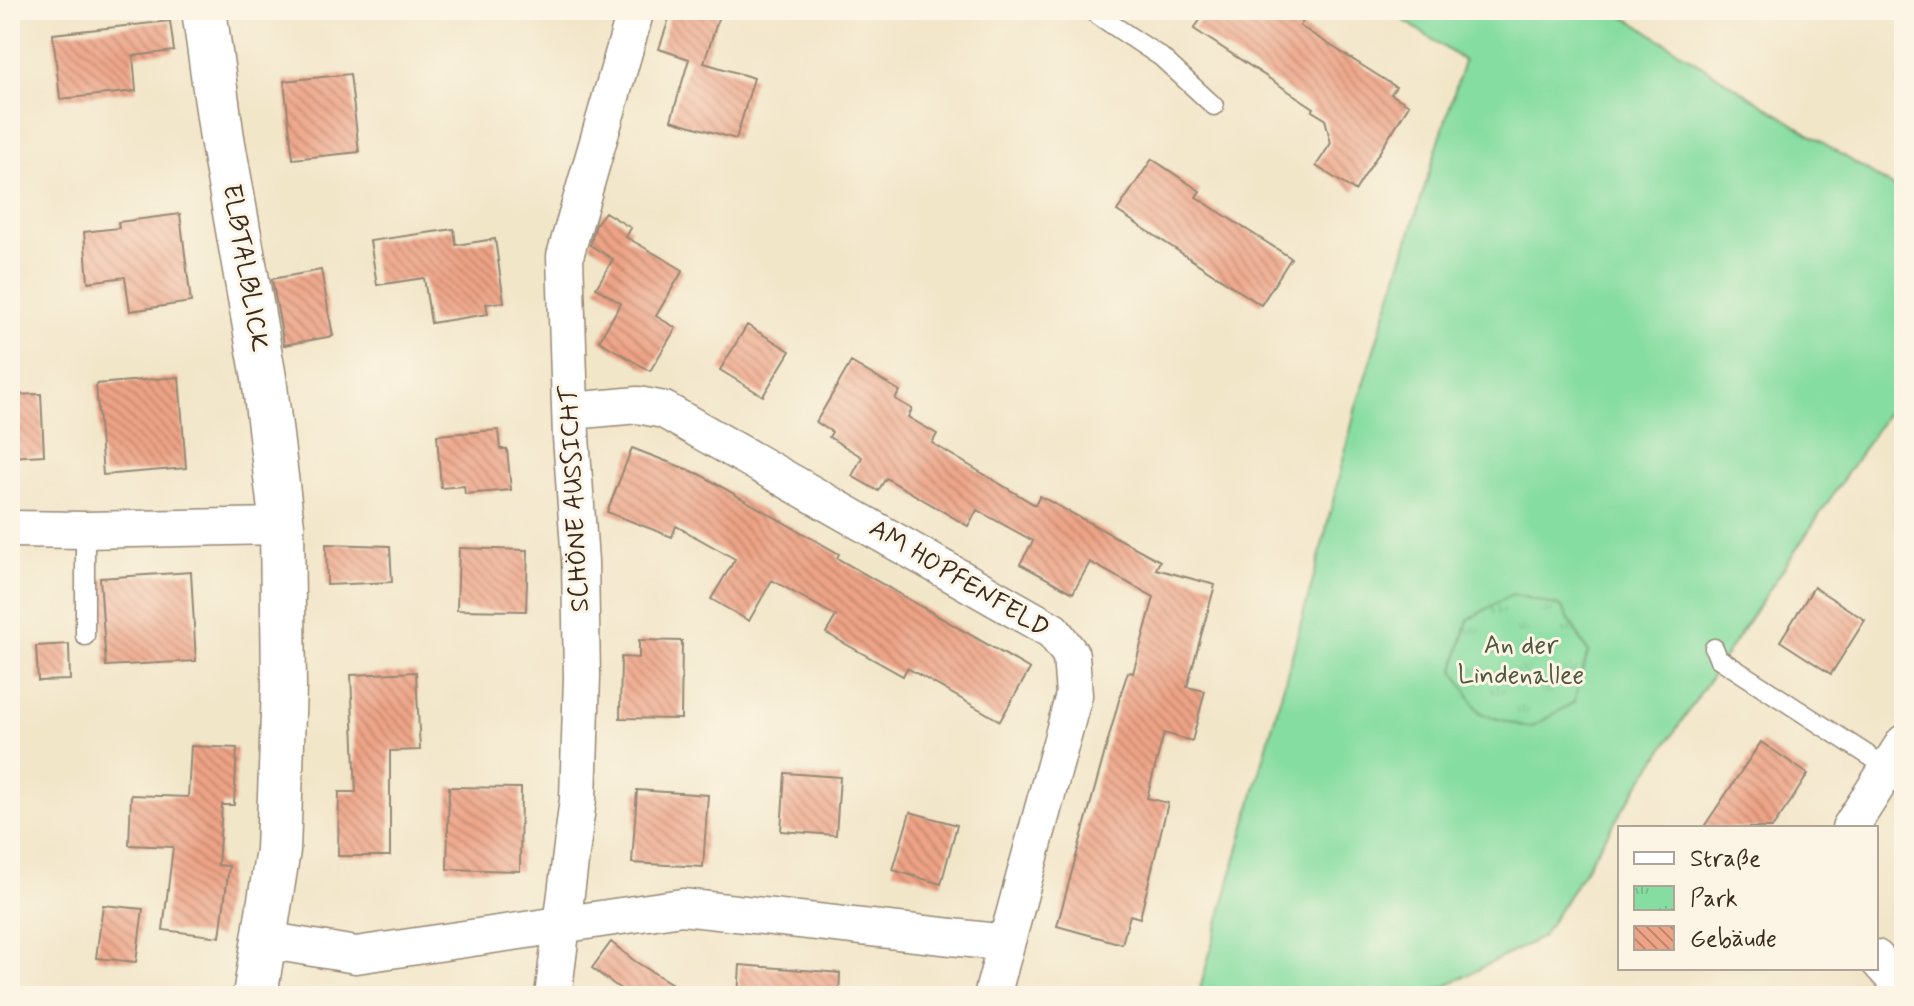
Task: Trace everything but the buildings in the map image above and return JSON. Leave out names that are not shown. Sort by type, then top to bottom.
[{"type":"street","name":"ELBTALBLICK","points":[[204,10],[222,138],[264,378],[282,526],[284,687],[278,850],[255,996]]},
{"type":"street","name":"SCHÖNE AUSSICHT","points":[[553,996],[578,799],[582,677],[580,561],[565,256],[636,10]]},
{"type":"street","name":"AM HOPFENFELD","points":[[571,411],[638,405],[664,410],[1053,631],[1071,655],[1074,695],[992,996]]},
{"type":"street","points":[[10,529],[282,526]]},
{"type":"street","points":[[1851,826],[1896,756]]},
{"type":"street","points":[[265,940],[356,955],[682,907],[1006,943]]},
{"type":"street","points":[[1878,960],[1904,989]]},
{"type":"lane","points":[[1090,10],[1161,57],[1214,106]]},
{"type":"lane","points":[[85,530],[85,636]]},
{"type":"lane","points":[[1714,648],[1718,658],[1896,756]]},
{"type":"green space","points":[[1389,10],[1614,10],[1904,194],[1904,388],[1625,806],[1542,937],[1426,996],[1198,996],[1320,554],[1356,407],[1464,61]]},
{"type":"green space","name":"An der Lindenallee","points":[[1512,594],[1562,607],[1588,652],[1574,702],[1530,728],[1480,714],[1454,670],[1468,620]]}]
